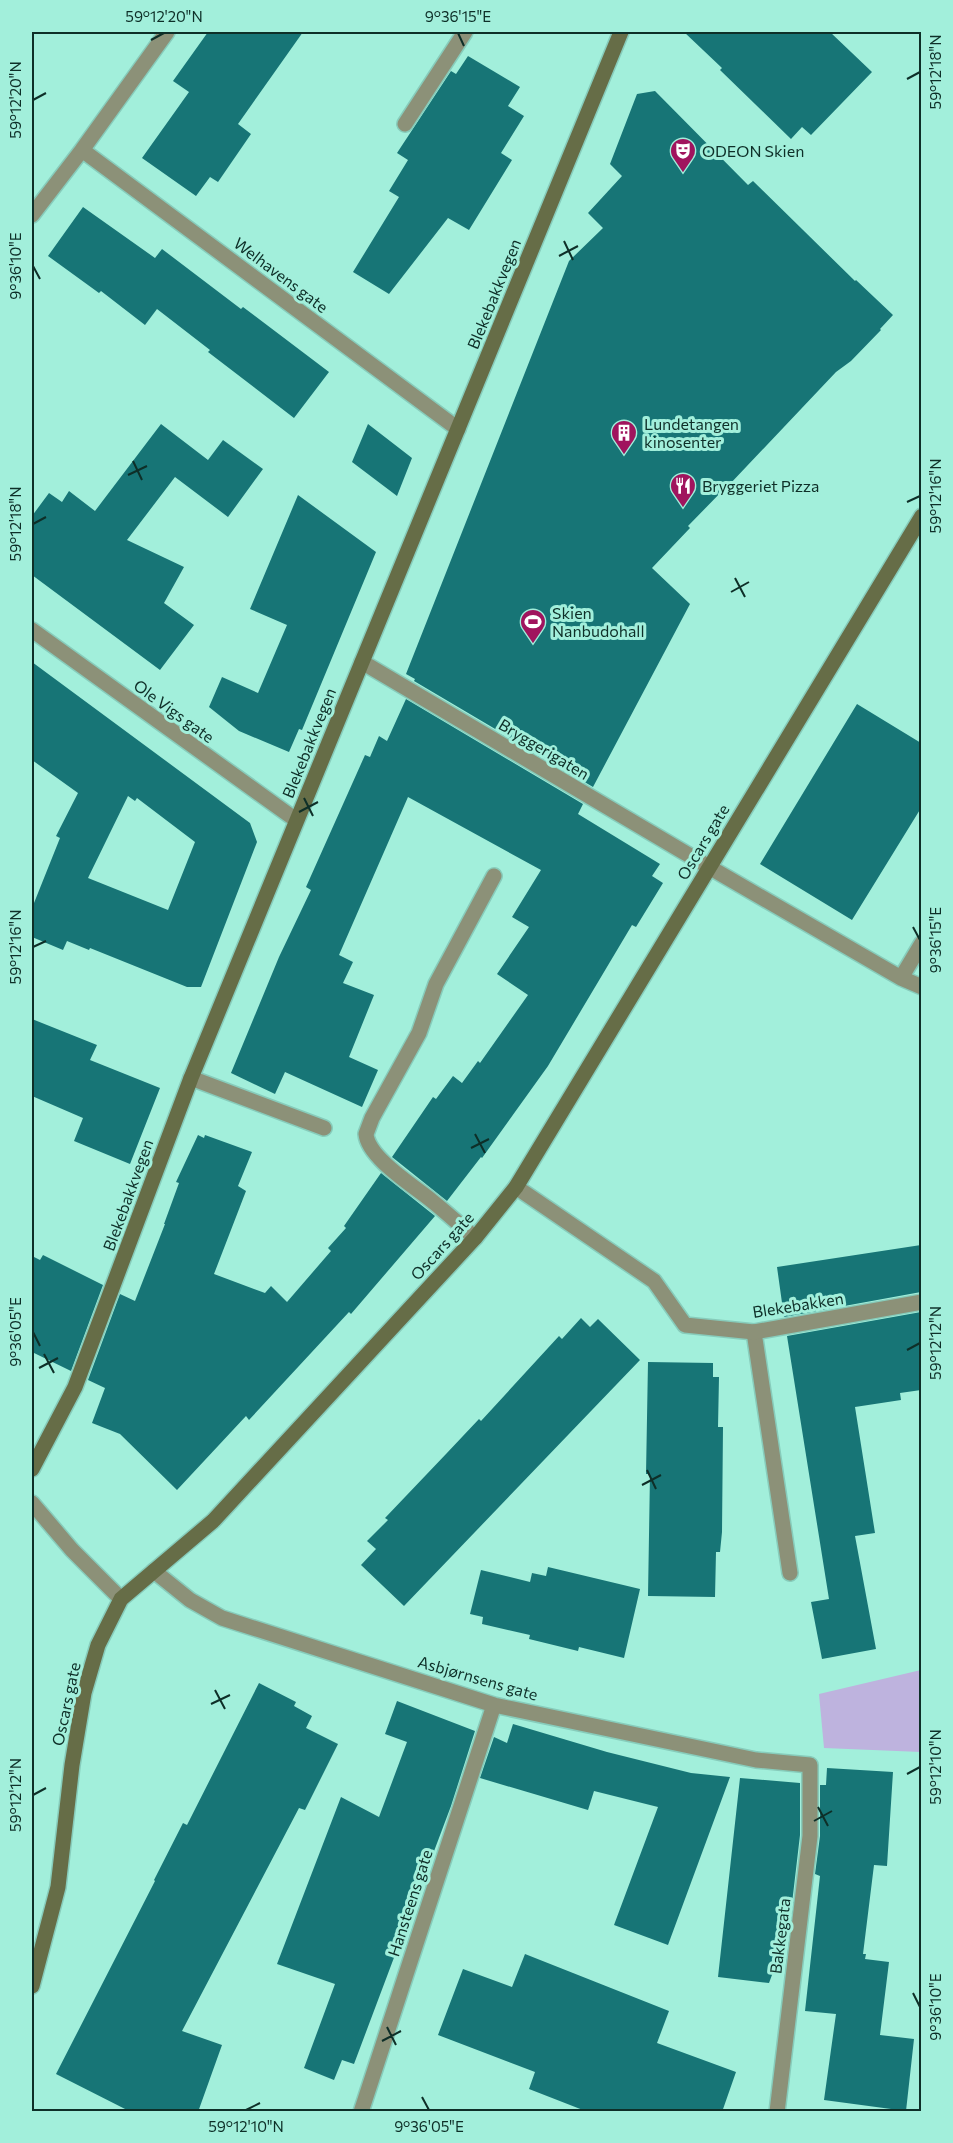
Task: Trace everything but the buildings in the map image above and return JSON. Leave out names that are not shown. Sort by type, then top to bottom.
[{"type":"street","points":[[32,215],[167,32]]},
{"type":"street","points":[[405,124],[465,32]]},
{"type":"street","name":"Blekebakkvegen","points":[[32,1469],[75,1387],[191,1078],[621,32]]},
{"type":"street","name":"Welhavens gate","points":[[82,150],[458,429]]},
{"type":"street","name":"Oscars gate","points":[[32,1986],[58,1887],[72,1765],[84,1693],[98,1645],[121,1599],[213,1521],[475,1238],[516,1187],[921,516]]},
{"type":"street","name":"Ole Vigs gate","points":[[32,630],[296,820]]},
{"type":"street","name":"Bryggerigaten","points":[[362,662],[709,867],[901,978],[921,987]]},
{"type":"street","points":[[475,1238],[386,1164],[371,1147],[366,1134],[419,1033],[436,984],[494,876]]},
{"type":"street","points":[[901,978],[921,943]]},
{"type":"street","points":[[191,1078],[324,1128]]},
{"type":"street","name":"Blekebakken","points":[[516,1187],[654,1281],[685,1325],[754,1332],[921,1302]]},
{"type":"street","points":[[754,1332],[790,1573]]},
{"type":"street","points":[[32,1503],[72,1550],[121,1599]]},
{"type":"street","name":"Asbjørnsens gate","points":[[154,1571],[190,1600],[222,1618],[494,1705],[756,1760],[810,1765]]},
{"type":"street","name":"Hansteens gate","points":[[361,2112],[494,1705]]},
{"type":"street","name":"Bakkegata","points":[[777,2112],[810,1836],[810,1765]]},
{"type":"shaded area","points":[[921,1670],[921,1752],[824,1748],[819,1694]]},
{"type":"place","name":"ODEON Skien","points":[[683,174]]},
{"type":"place","name":"Lundetangen kinosenter","points":[[624,456]]},
{"type":"place","name":"Bryggeriet Pizza","points":[[683,509]]},
{"type":"place","name":"Skien Nanbudohall","points":[[533,645]]}]
